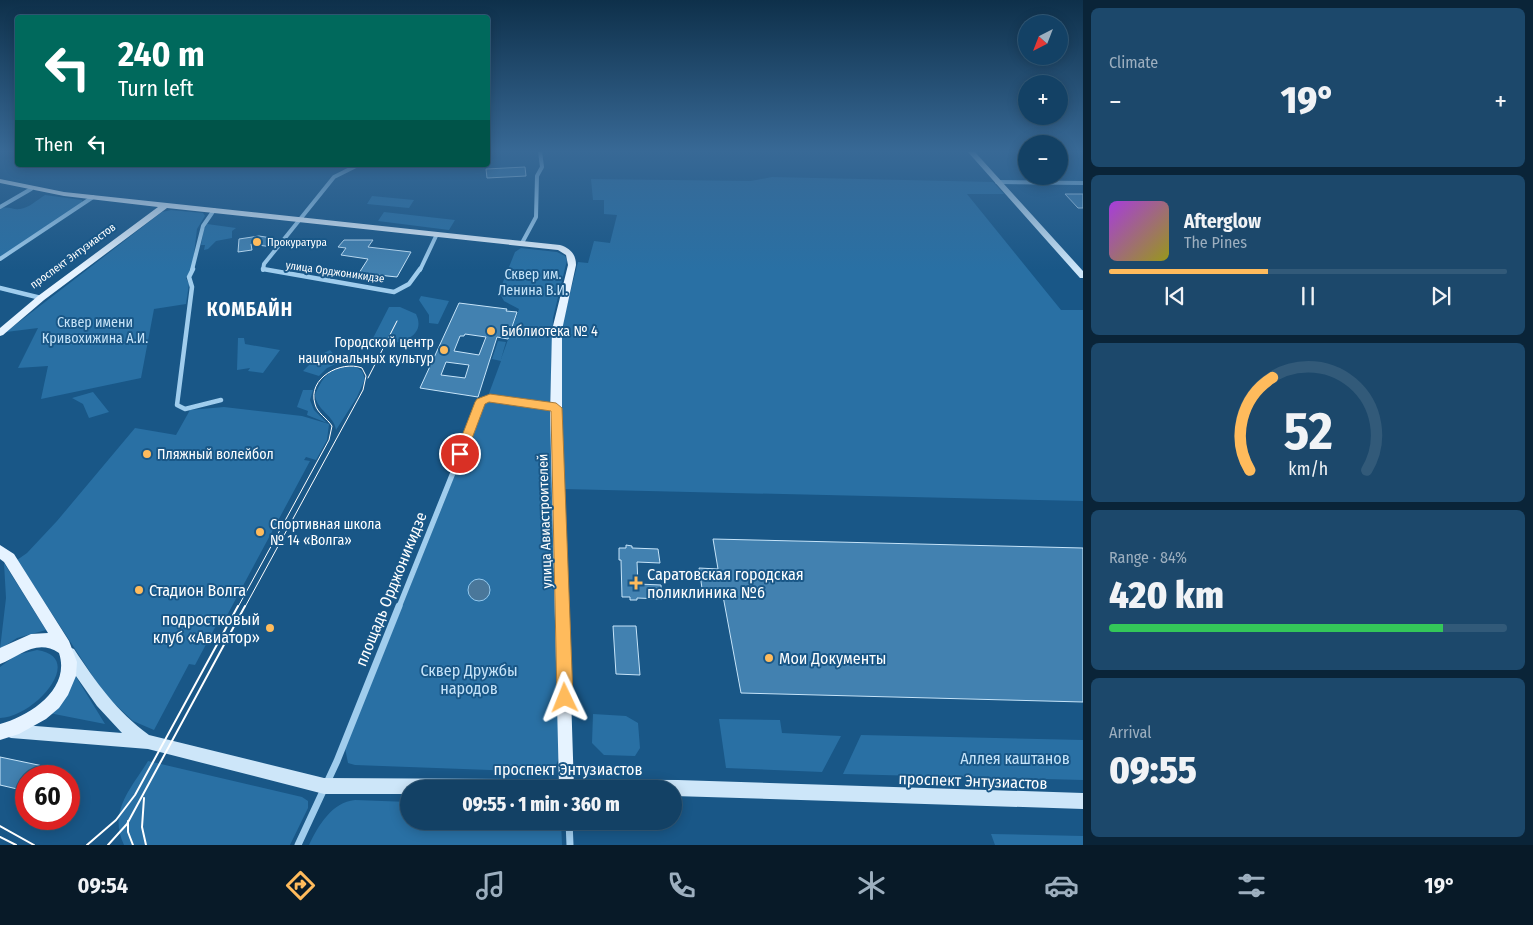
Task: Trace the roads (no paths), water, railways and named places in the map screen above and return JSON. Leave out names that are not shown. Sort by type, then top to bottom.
[{"type":"main road","points":[[42,190],[522,243]]},
{"type":"main road","points":[[1005,190],[1083,276]]},
{"type":"main road","name":"проспект Энтузиастов","points":[[0,332],[41,298],[165,205]]},
{"type":"main road","name":"улица Авиастроителей","points":[[522,243],[560,248],[571,255],[572,264],[557,330],[556,408],[567,780]]},
{"type":"main road","name":"проспект Энтузиастов","points":[[0,551],[9,558],[67,651],[111,713],[132,733],[148,742]]},
{"type":"main road","points":[[0,657],[18,646],[34,641],[49,640],[67,651]]},
{"type":"main road","name":"проспект Энтузиастов","points":[[4,732],[32,720],[53,702],[68,676],[67,651]]},
{"type":"main road","name":"проспект Энтузиастов","points":[[4,732],[148,742],[324,786],[400,786]]},
{"type":"main road","name":"проспект Энтузиастов","points":[[682,790],[1083,802]]},
{"type":"street","points":[[0,206],[28,190]]},
{"type":"street","points":[[299,220],[323,190]]},
{"type":"street","points":[[522,243],[536,217],[537,190]]},
{"type":"street","points":[[0,259],[93,197]]},
{"type":"street","points":[[214,210],[202,223],[194,271],[190,277],[192,287],[177,405],[185,409],[221,400]]},
{"type":"street","name":"улица Орджоникидзе","points":[[299,220],[264,264],[263,270],[394,292],[402,290],[411,282],[437,234]]},
{"type":"street","points":[[0,288],[41,298]]},
{"type":"street","name":"площадь Орджоникидзе","points":[[298,845],[339,755],[481,402],[490,398],[556,408]]},
{"type":"street","points":[[569,830],[570,845]]},
{"type":"tram line","points":[[368,378],[397,321]]},
{"type":"tram line","points":[[238,607],[329,440],[332,426],[316,407],[314,395],[316,386],[328,373],[336,369],[354,366],[362,368],[366,376],[363,390],[245,607]]},
{"type":"tram line","points":[[87,845],[116,820],[135,795],[238,606]]},
{"type":"tram line","points":[[128,822],[245,606]]},
{"type":"tram line","points":[[144,798],[142,827],[146,845]]},
{"type":"tram line","points":[[108,845],[128,822]]},
{"type":"tram line","points":[[128,822],[128,832],[133,845]]},
{"type":"tram line","points":[[0,826],[34,845]]},
{"type":"tram line","points":[[0,837],[16,845]]},
{"type":"place","name":"Прокуратура","points":[[257,242]]},
{"type":"place","name":"Библиотека № 4","points":[[491,331]]},
{"type":"place","name":"Городской центр национальных культур","points":[[444,350]]},
{"type":"place","name":"Пляжный волейбол","points":[[147,454]]},
{"type":"place","name":"Спортивная школа № 14 «Волга»","points":[[260,532]]},
{"type":"place","name":"Саратовская городская поликлиника №6","points":[[636,583]]},
{"type":"place","name":"Стадион Волга","points":[[139,590]]},
{"type":"place","name":"подростковый клуб «Авиатор»","points":[[270,628]]},
{"type":"place","name":"Мои Документы","points":[[769,658]]},
{"type":"district","name":"КОМБАЙН","points":[[250,309]]},
{"type":"park label","name":"Сквер им. Ленина В.И.","points":[[533,282]]},
{"type":"park label","name":"Сквер имени Кривохижина А.И.","points":[[95,330]]},
{"type":"park label","name":"Сквер Дружбы народов","points":[[469,679]]},
{"type":"park label","name":"Аллея каштанов","points":[[1015,758]]}]
